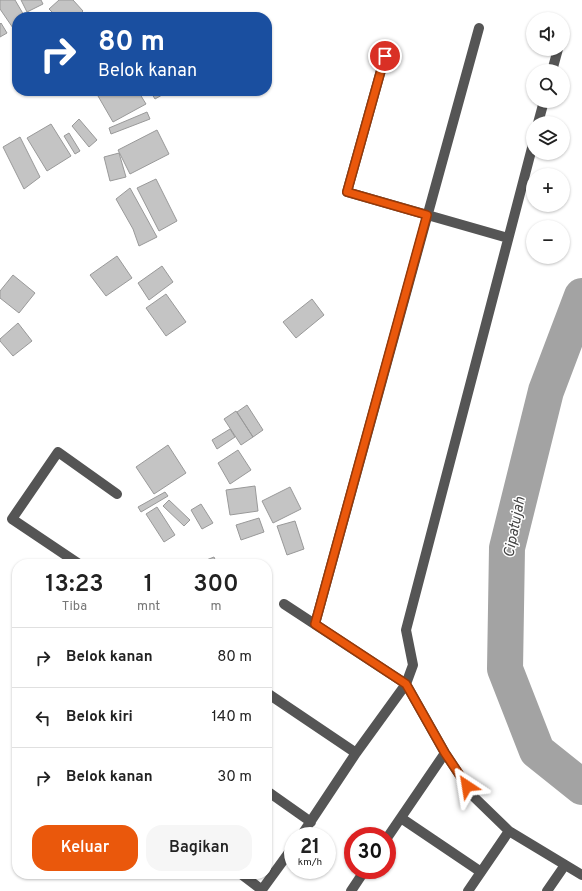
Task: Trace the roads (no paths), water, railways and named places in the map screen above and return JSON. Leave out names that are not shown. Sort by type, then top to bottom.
[{"type":"street","points":[[315,624],[479,28]]},
{"type":"street","points":[[385,56],[347,192],[508,238]]},
{"type":"street","points":[[307,827],[356,753],[406,684],[413,664],[406,630],[529,160]]},
{"type":"street","points":[[72,559],[12,519],[58,452],[117,494]]},
{"type":"street","points":[[284,604],[406,684],[445,753],[474,797],[509,831],[582,875]]},
{"type":"street","points":[[272,696],[356,753]]},
{"type":"street","points":[[395,827],[445,753]]},
{"type":"street","points":[[272,795],[311,822]]},
{"type":"street","points":[[401,818],[481,872]]},
{"type":"street","points":[[468,891],[509,831]]},
{"type":"street","points":[[272,876],[284,859]]},
{"type":"street","points":[[548,891],[565,865]]},
{"type":"street","points":[[248,879],[262,890],[270,879]]},
{"type":"street","points":[[351,891],[359,879]]},
{"type":"waterway","name":"Cipatujah","points":[[582,296],[546,391],[507,548],[505,669],[537,751],[582,787]]}]
